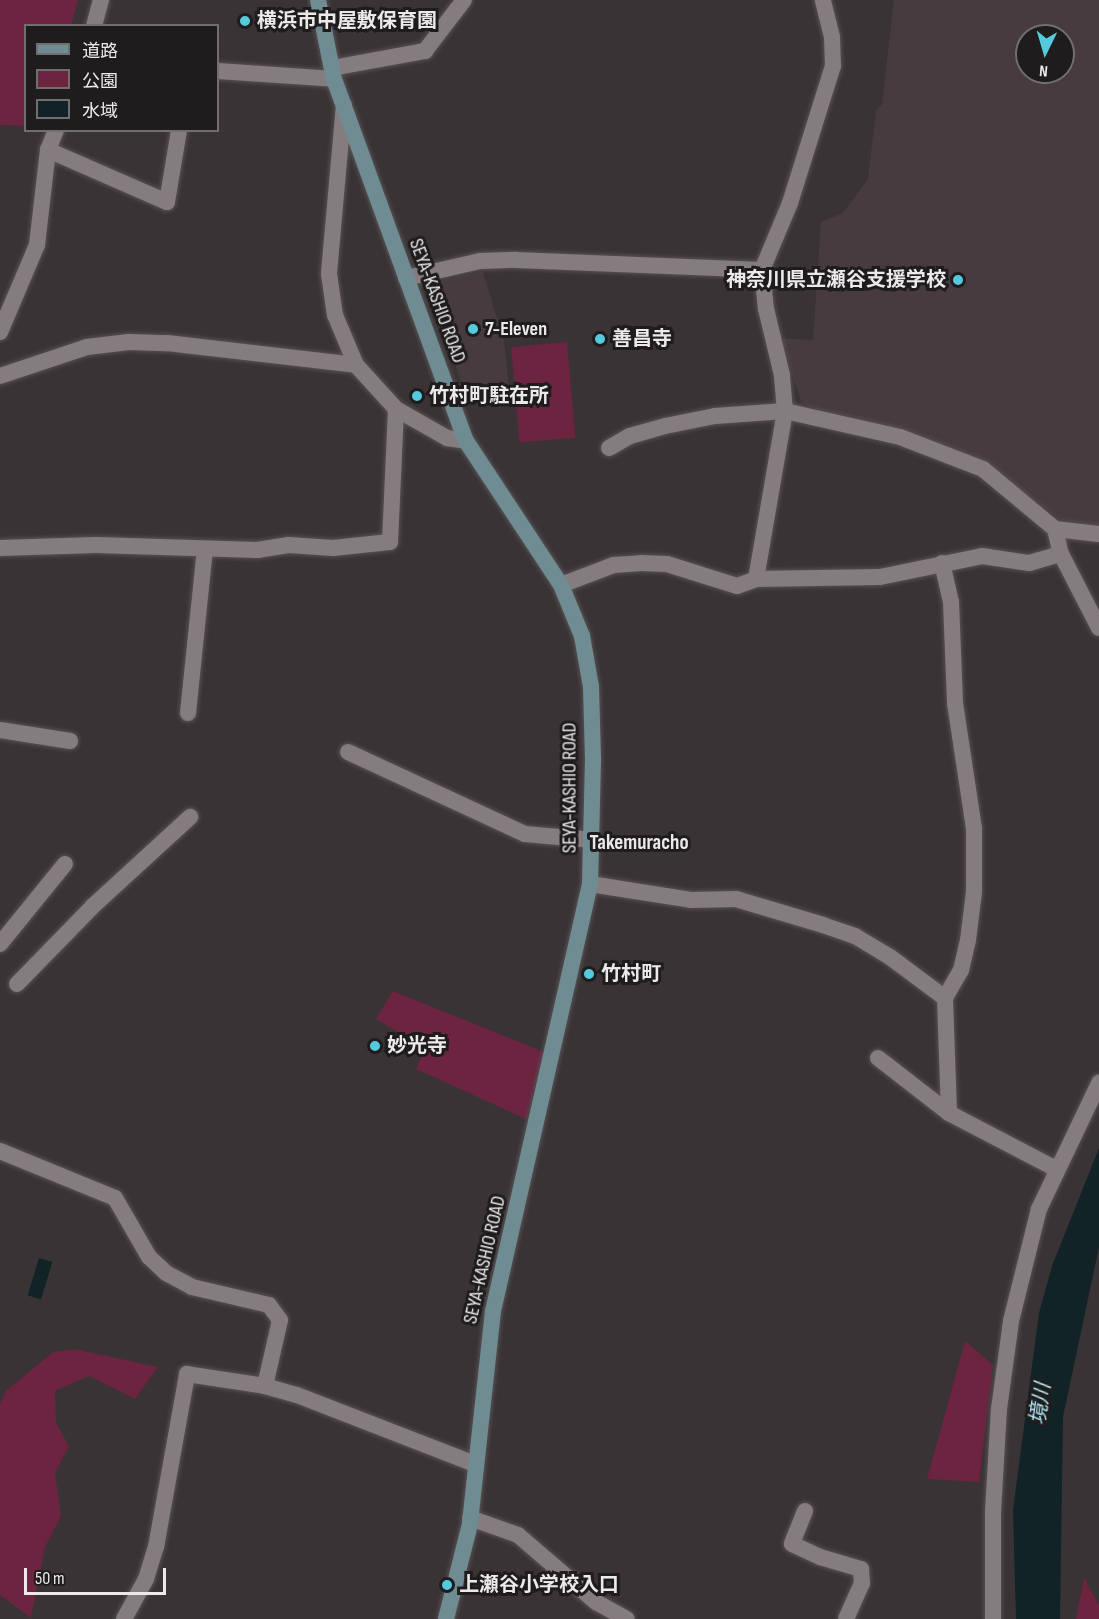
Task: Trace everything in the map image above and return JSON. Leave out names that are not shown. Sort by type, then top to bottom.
[{"type":"main road","name":"SEYA-KASHIO ROAD","points":[[318,0],[333,74],[466,441],[561,585],[582,636],[591,687],[593,840],[590,884],[493,1311],[470,1518],[461,1570],[446,1619]]},
{"type":"street","points":[[95,24],[101,0]]},
{"type":"street","points":[[219,71],[333,74],[425,51],[464,0]]},
{"type":"street","points":[[756,579],[785,411],[782,375],[766,309],[762,270],[790,203],[833,66],[832,37],[823,0]]},
{"type":"street","points":[[344,105],[329,274],[335,315],[356,365],[396,409],[447,438],[466,441]]},
{"type":"street","points":[[0,332],[37,245],[48,150],[55,132]]},
{"type":"street","points":[[48,150],[167,202],[179,132]]},
{"type":"street","points":[[406,278],[480,261],[516,260],[762,270]]},
{"type":"street","points":[[0,376],[87,347],[129,342],[167,342],[356,365]]},
{"type":"street","points":[[0,548],[96,545],[257,550],[289,545],[333,548],[390,542],[396,409]]},
{"type":"street","points":[[609,448],[630,436],[665,426],[715,416],[785,411],[900,437],[983,469],[1055,529],[1099,534]]},
{"type":"street","points":[[1055,529],[1061,554],[1099,628]]},
{"type":"street","points":[[188,713],[205,549]]},
{"type":"street","points":[[561,585],[614,565],[641,563],[667,564],[737,586],[756,579],[880,577],[982,556],[1029,563],[1061,554]]},
{"type":"street","points":[[942,563],[952,611],[954,703],[970,793],[975,864],[968,940],[961,970],[945,998],[950,1113]]},
{"type":"street","points":[[0,730],[69,741]]},
{"type":"street","points":[[348,752],[525,834],[593,840]]},
{"type":"street","points":[[17,984],[93,906],[190,817]]},
{"type":"street","points":[[0,944],[65,864]]},
{"type":"street","points":[[590,884],[691,900],[736,899],[823,924],[855,936],[890,957],[945,998]]},
{"type":"street","points":[[878,1058],[950,1113],[1056,1169]]},
{"type":"street","points":[[993,1619],[997,1444],[1011,1321],[1027,1250],[1056,1169],[1099,1083]]},
{"type":"street","points":[[0,1151],[116,1198],[149,1257],[166,1273],[192,1287],[268,1305],[280,1320],[265,1386]]},
{"type":"street","points":[[124,1619],[146,1579],[156,1547],[187,1374],[265,1386],[297,1395],[475,1464]]},
{"type":"street","points":[[805,1512],[792,1544],[820,1557],[861,1569],[862,1583],[846,1619]]},
{"type":"street","points":[[470,1518],[518,1535],[596,1602],[627,1619]]},
{"type":"shaded area","name":"神奈川県立瀬谷支援学校","points":[[894,0],[1099,0],[1099,526],[1064,522],[984,463],[901,430],[809,407],[801,401],[780,338],[813,340],[821,222],[843,213],[868,179],[876,111],[882,104]]},
{"type":"shaded area","points":[[483,272],[504,342],[509,387],[465,393],[427,284]]},
{"type":"green space","points":[[0,0],[78,0],[71,24],[24,24],[24,126],[0,125]]},
{"type":"green space","points":[[567,342],[575,438],[520,443],[511,347]]},
{"type":"green space","points":[[393,991],[544,1052],[526,1119],[416,1069],[425,1048],[376,1019]]},
{"type":"green space","points":[[965,1341],[993,1365],[979,1482],[927,1479]]},
{"type":"green space","points":[[74,1349],[158,1367],[135,1399],[89,1376],[55,1391],[56,1423],[69,1446],[55,1473],[61,1516],[45,1547],[31,1618],[0,1595],[0,1404],[6,1391],[53,1352]]},
{"type":"green space","points":[[1084,1578],[1099,1605],[1099,1619],[1076,1619]]},
{"type":"water","name":"境川","points":[[1099,1148],[1099,1247],[1063,1417],[1060,1619],[1016,1619],[1013,1510],[1039,1313],[1052,1266]]},
{"type":"water","points":[[39,1258],[52,1262],[41,1299],[28,1295]]},
{"type":"place","name":"横浜市中屋敷保育園","points":[[245,21]]},
{"type":"place","name":"神奈川県立瀬谷支援学校","points":[[958,280]]},
{"type":"place","name":"7-Eleven","points":[[473,329]]},
{"type":"place","name":"善昌寺","points":[[600,339]]},
{"type":"place","name":"竹村町駐在所","points":[[417,396]]},
{"type":"place","name":"竹村町","points":[[589,974]]},
{"type":"place","name":"妙光寺","points":[[375,1046]]},
{"type":"place","name":"上瀬谷小学校入口","points":[[447,1585]]},
{"type":"district","name":"Takemuracho","points":[[639,843]]}]
